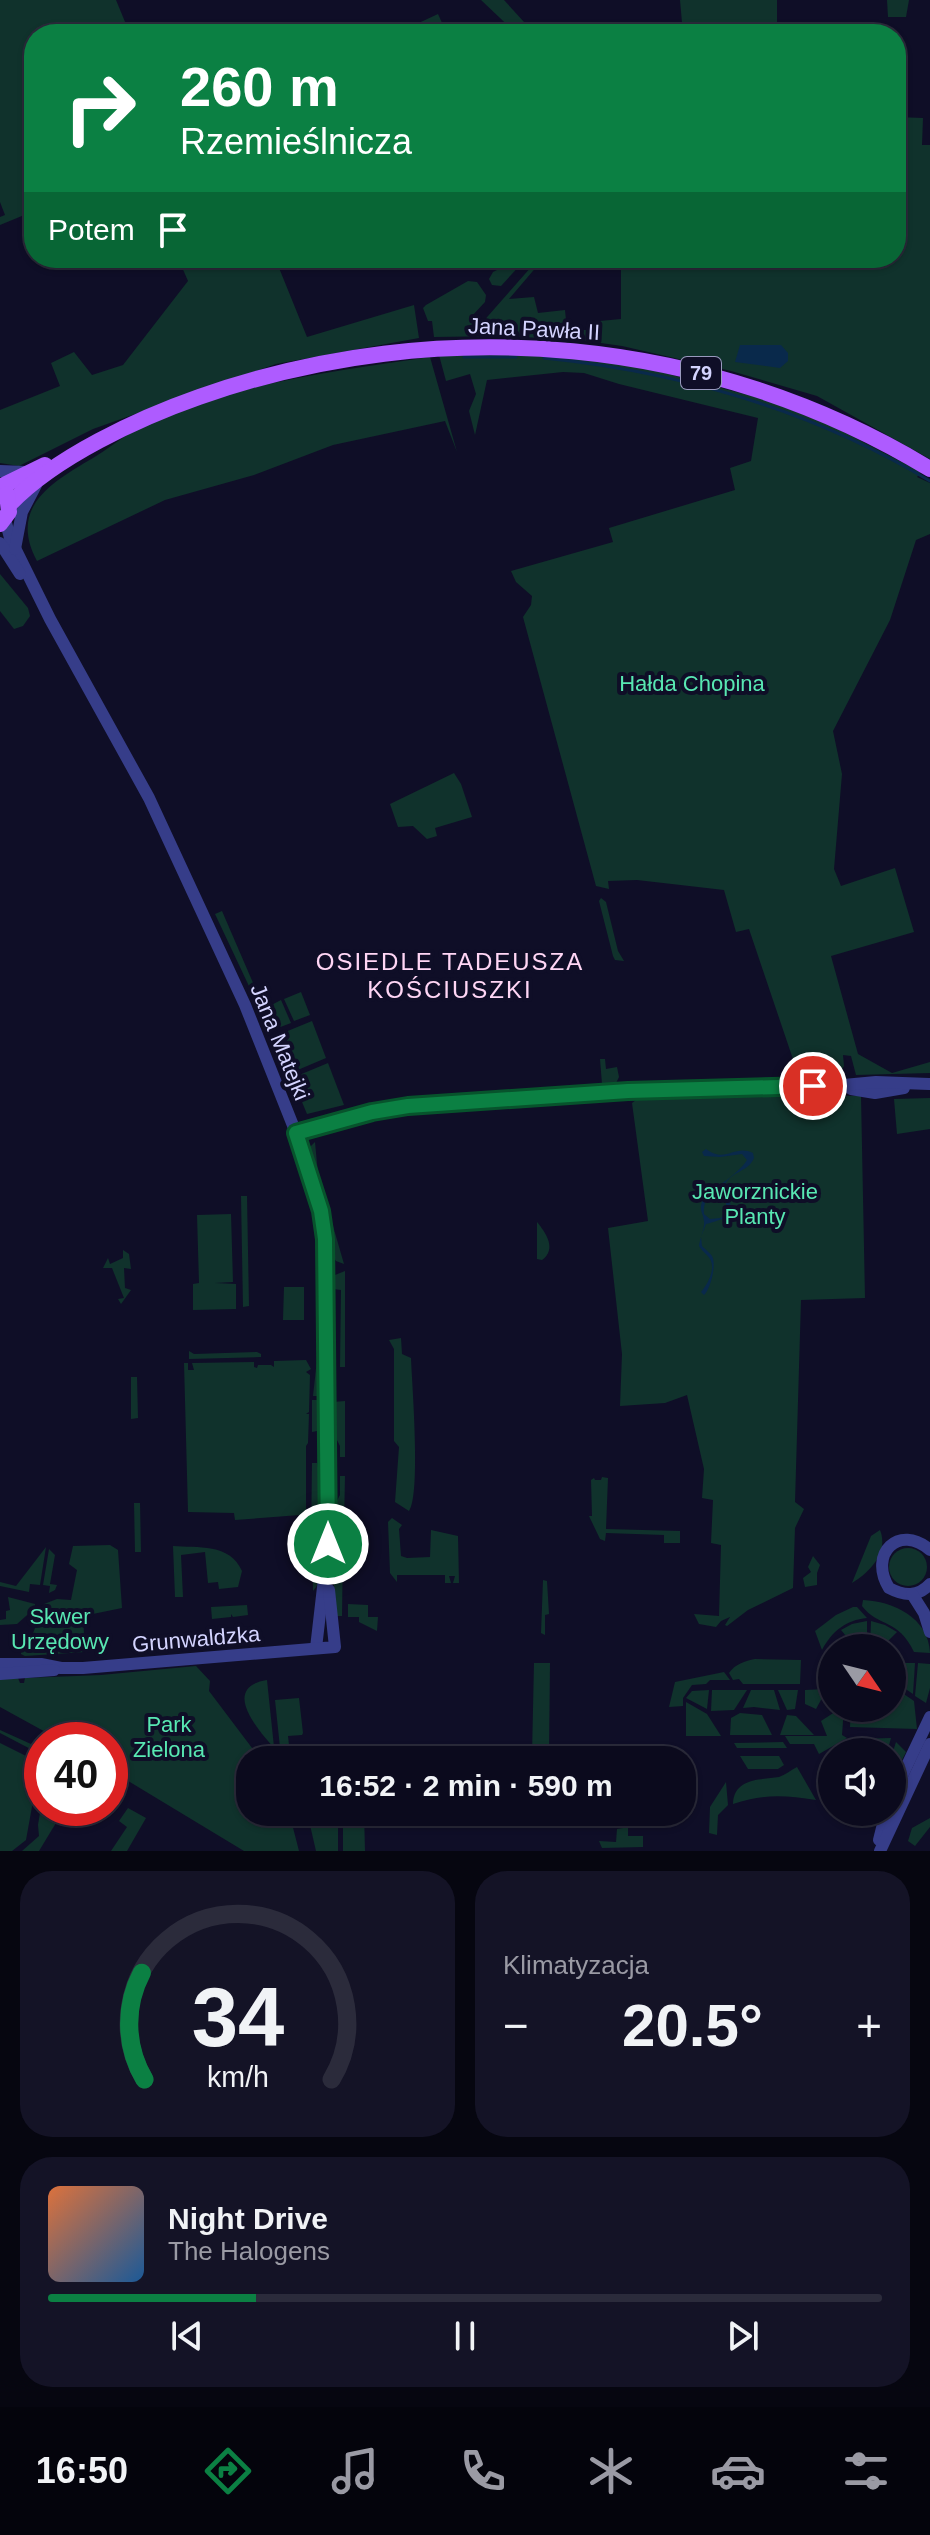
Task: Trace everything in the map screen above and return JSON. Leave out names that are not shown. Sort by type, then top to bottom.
[{"type":"main road","name":"Jana Pawła II","points":[[5,515],[36,475],[88,442],[220,389],[320,363],[437,348],[530,347],[593,352],[656,362],[755,388],[834,418],[930,469]]},
{"type":"main road","name":"Jana Pawła II","points":[[0,488],[36,475],[126,426]]},
{"type":"main road","points":[[0,488],[7,494],[5,515]]},
{"type":"street","points":[[0,471],[36,475],[5,549]]},
{"type":"street","name":"Jana Matejki","points":[[5,515],[5,549],[50,619],[149,798],[252,1021],[296,1133],[321,1211],[325,1239],[327,1567],[335,1647]]},
{"type":"street","points":[[296,1133],[372,1112],[408,1106],[628,1091],[833,1086],[875,1093],[929,1084]]},
{"type":"street","points":[[922,1589],[904,1595],[889,1588],[880,1569],[882,1558],[889,1546],[904,1539],[920,1542],[930,1549]]},
{"type":"street","name":"Jana Matejki","points":[[316,1648],[327,1567]]},
{"type":"street","points":[[922,1589],[930,1602]]},
{"type":"street","points":[[922,1589],[924,1613],[930,1632]]},
{"type":"street","name":"Grunwaldzka","points":[[0,1674],[335,1647]]},
{"type":"street","name":"Grunwaldzka","points":[[0,1664],[41,1664],[61,1668]]},
{"type":"street","points":[[906,1769],[930,1717]]},
{"type":"street","points":[[879,1851],[930,1744]]},
{"type":"street","points":[[879,1851],[883,1826]]},
{"type":"green space","points":[[0,0],[116,0],[126,24],[24,24],[24,215],[0,225],[0,217],[5,215],[0,202]]},
{"type":"green space","points":[[481,0],[504,0],[526,24],[506,24]]},
{"type":"green space","points":[[680,0],[777,0],[777,24],[682,24]]},
{"type":"green space","points":[[887,0],[909,0],[906,17],[888,17]]},
{"type":"green space","points":[[438,14],[442,24],[416,24]]},
{"type":"green space","points":[[906,117],[923,118],[922,145],[930,145],[930,459],[817,396],[731,371],[622,346],[580,340],[503,336],[434,337],[432,321],[428,321],[423,308],[468,281],[477,282],[486,295],[485,302],[472,316],[481,324],[530,268],[535,268],[509,299],[534,297],[538,313],[565,310],[567,330],[596,330],[600,321],[621,319],[621,268],[906,268]]},
{"type":"green space","points":[[182,268],[279,268],[307,337],[414,305],[419,338],[276,364],[93,429],[19,466],[0,463],[0,410],[60,386],[51,363],[74,352],[92,375],[123,365],[188,281]]},
{"type":"green space","points":[[501,268],[517,268],[501,286],[492,285],[489,279],[493,272]]},
{"type":"green space","name":"Hałda Chopina","points":[[439,355],[541,355],[638,366],[763,399],[830,425],[921,472],[917,477],[930,483],[930,534],[916,540],[890,620],[833,731],[842,774],[834,869],[841,886],[895,868],[914,932],[831,956],[858,1054],[892,1073],[930,1062],[930,1073],[856,1075],[851,1056],[843,1055],[844,1066],[839,1075],[798,1074],[749,929],[736,932],[724,890],[637,880],[608,881],[609,889],[596,886],[523,617],[531,605],[532,596],[516,582],[511,571],[613,542],[609,528],[735,490],[730,468],[751,461],[758,418],[584,373],[563,372],[487,380],[475,435],[469,411],[476,394],[470,374],[446,381]]},
{"type":"green space","points":[[430,357],[457,452],[445,421],[333,445],[254,475],[165,500],[37,561],[29,542],[28,526],[31,511],[39,498],[63,477],[134,431],[169,415],[241,391],[316,375]]},
{"type":"green space","points":[[0,574],[28,608],[30,616],[23,626],[14,629],[0,611]]},
{"type":"green space","points":[[454,773],[472,817],[435,828],[437,836],[427,839],[413,826],[398,827],[390,804]]},
{"type":"green space","points":[[601,898],[606,902],[618,951],[624,961],[615,960],[613,956],[599,901]]},
{"type":"green space","points":[[222,911],[260,999],[256,1001],[215,914]]},
{"type":"green space","points":[[301,992],[310,1015],[294,1021],[284,999]]},
{"type":"green space","points":[[281,1000],[291,1023],[270,1031],[260,1011]]},
{"type":"green space","points":[[312,1021],[326,1058],[293,1072],[285,1051],[273,1037]]},
{"type":"green space","points":[[600,1059],[605,1059],[606,1069],[617,1067],[619,1077],[616,1083],[602,1084]]},
{"type":"green space","points":[[328,1063],[344,1105],[307,1114],[292,1078]]},
{"type":"green space","name":"Jaworznickie Planty","points":[[861,1096],[865,1298],[801,1300],[795,1502],[804,1509],[795,1528],[793,1588],[748,1610],[727,1626],[730,1617],[716,1627],[699,1624],[694,1614],[719,1616],[721,1545],[711,1543],[713,1500],[702,1498],[704,1469],[687,1395],[665,1403],[620,1406],[622,1354],[608,1228],[648,1221],[632,1103],[636,1100]]},
{"type":"green space","points":[[930,1098],[930,1129],[897,1134],[894,1099]]},
{"type":"green space","points":[[315,1142],[318,1174],[344,1264],[332,1255],[328,1212],[307,1150]]},
{"type":"green space","points":[[241,1196],[247,1196],[249,1306],[243,1307]]},
{"type":"green space","points":[[231,1214],[233,1282],[215,1283],[236,1284],[236,1309],[193,1310],[193,1284],[199,1283],[197,1215]]},
{"type":"green space","points":[[537,1222],[549,1246],[542,1260],[537,1259]]},
{"type":"green space","points":[[123,1250],[129,1254],[131,1269],[124,1268],[125,1288],[131,1290],[121,1304],[118,1299],[124,1298],[112,1268],[103,1268],[108,1258],[110,1264],[123,1258]]},
{"type":"green space","points":[[345,1271],[345,1367],[340,1367],[341,1290],[333,1289],[335,1275]]},
{"type":"green space","points":[[284,1287],[304,1287],[304,1320],[283,1320]]},
{"type":"green space","points":[[401,1338],[402,1354],[411,1358],[414,1414],[415,1484],[409,1511],[395,1502],[399,1447],[394,1441],[394,1349],[389,1340]]},
{"type":"green space","points":[[319,1341],[322,1341],[322,1396],[313,1396]]},
{"type":"green space","points":[[189,1351],[194,1354],[257,1352],[261,1357],[189,1359]]},
{"type":"green space","points":[[306,1360],[311,1369],[306,1372],[310,1375],[309,1412],[306,1414],[309,1414],[306,1524],[300,1515],[235,1520],[234,1513],[188,1512],[184,1363],[188,1363],[188,1370],[194,1370],[192,1363],[254,1362],[257,1368],[258,1365],[274,1367],[274,1361]]},
{"type":"green space","points":[[131,1377],[137,1377],[138,1418],[131,1419]]},
{"type":"green space","points":[[312,1400],[322,1400],[317,1431],[312,1432]]},
{"type":"green space","points":[[345,1401],[345,1457],[340,1457],[340,1446],[333,1432],[333,1402]]},
{"type":"green space","points":[[312,1463],[317,1463],[322,1487],[321,1541],[311,1542]]},
{"type":"green space","points":[[340,1476],[345,1476],[344,1525],[334,1521],[333,1508],[340,1495]]},
{"type":"green space","points":[[602,1477],[608,1478],[606,1529],[680,1531],[680,1543],[664,1543],[664,1535],[606,1533],[605,1541],[600,1539],[589,1516],[592,1516],[591,1480],[601,1480]]},
{"type":"green space","points":[[134,1503],[140,1503],[141,1552],[135,1552]]},
{"type":"green space","points":[[392,1518],[402,1525],[399,1529],[401,1556],[407,1558],[430,1557],[431,1530],[458,1536],[459,1583],[453,1583],[455,1576],[449,1576],[451,1583],[445,1583],[445,1575],[397,1575],[397,1582],[390,1573],[388,1522]]},
{"type":"green space","points":[[880,1530],[880,1554],[865,1573],[852,1583],[871,1536]]},
{"type":"green space","points":[[312,1544],[322,1544],[321,1575],[313,1591]]},
{"type":"green space","name":"Skwer Urzędowy","points":[[110,1545],[118,1550],[122,1608],[83,1616],[85,1652],[21,1654],[21,1641],[32,1636],[44,1604],[57,1599],[71,1600],[77,1570],[69,1564],[73,1546]]},
{"type":"green space","points":[[173,1546],[202,1547],[230,1556],[242,1571],[238,1587],[219,1589],[218,1582],[208,1583],[205,1552],[181,1555],[183,1597],[175,1597]]},
{"type":"green space","points":[[334,1546],[343,1546],[342,1616],[334,1616]]},
{"type":"green space","points":[[46,1547],[40,1585],[30,1584],[29,1592],[0,1586],[0,1582],[16,1586]]},
{"type":"green space","points":[[908,1548],[922,1553],[927,1567],[922,1581],[908,1586],[894,1581],[889,1567],[894,1553]]},
{"type":"green space","points":[[49,1549],[55,1555],[50,1584],[57,1585],[49,1593],[50,1586],[43,1585]]},
{"type":"green space","points":[[813,1556],[820,1565],[817,1585],[805,1587],[803,1578],[811,1572],[808,1567]]},
{"type":"green space","points":[[543,1580],[547,1581],[549,1614],[545,1615],[545,1635],[541,1633]]},
{"type":"green space","points":[[8,1597],[35,1604],[35,1608],[17,1624],[0,1625],[0,1620],[6,1619],[6,1611],[10,1610]]},
{"type":"green space","points":[[863,1600],[874,1601],[907,1614],[923,1630],[930,1653],[914,1652],[906,1634],[875,1618],[862,1606]]},
{"type":"green space","points":[[348,1604],[368,1605],[368,1617],[378,1617],[377,1631],[359,1622],[359,1617],[348,1617]]},
{"type":"green space","points":[[247,1605],[248,1615],[233,1617],[231,1614],[231,1617],[212,1619],[211,1607]]},
{"type":"green space","points":[[857,1607],[867,1618],[853,1621],[833,1634],[818,1634],[818,1639],[815,1631],[836,1615]]},
{"type":"green space","points":[[867,1621],[867,1634],[844,1634],[841,1630]]},
{"type":"green space","points":[[871,1621],[897,1632],[895,1634],[871,1634]]},
{"type":"green space","points":[[755,1659],[801,1660],[800,1684],[743,1684],[739,1679],[733,1680],[729,1673],[731,1670],[740,1663]]},
{"type":"green space","points":[[534,1663],[550,1663],[549,1746],[532,1746]]},
{"type":"green space","points":[[906,1663],[915,1663],[913,1694],[906,1689]]},
{"type":"green space","points":[[918,1663],[930,1664],[930,1688],[926,1703],[915,1696]]},
{"type":"green space","name":"Park Zielona","points":[[196,1666],[210,1681],[209,1691],[250,1746],[236,1746],[236,1826],[293,1826],[299,1851],[244,1851],[128,1781],[128,1722],[27,1722],[0,1707],[0,1679],[18,1678],[20,1683],[24,1683],[25,1678]]},
{"type":"green space","points":[[724,1672],[730,1680],[710,1680],[706,1684],[692,1685],[683,1698],[683,1706],[669,1707],[675,1682]]},
{"type":"green space","points":[[267,1680],[274,1746],[247,1710],[246,1691],[253,1684]]},
{"type":"green space","points":[[818,1689],[816,1709],[805,1704],[805,1690]]},
{"type":"green space","points":[[709,1690],[707,1709],[686,1698],[692,1691]]},
{"type":"green space","points":[[712,1690],[747,1690],[734,1710],[711,1711]]},
{"type":"green space","points":[[751,1690],[774,1690],[780,1710],[743,1708]]},
{"type":"green space","points":[[778,1690],[798,1690],[795,1709],[787,1710]]},
{"type":"green space","points":[[906,1696],[914,1701],[917,1729],[850,1727],[850,1722],[906,1722]]},
{"type":"green space","points":[[299,1698],[303,1733],[288,1736],[289,1746],[280,1746],[275,1700]]},
{"type":"green space","points":[[686,1702],[707,1714],[721,1736],[686,1736]]},
{"type":"green space","points":[[740,1713],[762,1715],[772,1735],[730,1735],[731,1718]]},
{"type":"green space","points":[[787,1715],[796,1716],[814,1735],[780,1735]]},
{"type":"green space","points":[[821,1722],[843,1722],[842,1735],[847,1738],[818,1738],[818,1752],[814,1744],[790,1744],[785,1736],[827,1736]]},
{"type":"green space","points":[[0,1730],[24,1741],[24,1746],[0,1733]]},
{"type":"green space","points":[[783,1742],[787,1748],[737,1748],[734,1743]]},
{"type":"green space","points":[[0,1743],[24,1755],[24,1826],[29,1826],[26,1840],[12,1851],[0,1851]]},
{"type":"green space","points":[[740,1756],[779,1756],[784,1765],[778,1769],[748,1769]]},
{"type":"green space","points":[[797,1767],[816,1800],[774,1796],[733,1804],[734,1795],[743,1785],[779,1777]]},
{"type":"green space","points":[[726,1782],[728,1805],[718,1815],[717,1835],[709,1833],[710,1807]]},
{"type":"green space","points":[[128,1808],[146,1818],[127,1851],[111,1851],[127,1827]]},
{"type":"green space","points":[[930,1818],[930,1827],[915,1846],[908,1841],[912,1828]]},
{"type":"green space","points":[[38,1826],[54,1826],[39,1851],[22,1851],[39,1836]]},
{"type":"green space","points":[[310,1826],[338,1826],[338,1851],[316,1851]]},
{"type":"green space","points":[[343,1826],[364,1826],[365,1851],[343,1851]]},
{"type":"green space","points":[[639,1826],[628,1828],[628,1836],[643,1836],[643,1847],[602,1848],[599,1841],[616,1842],[617,1829]]},
{"type":"water","points":[[740,345],[781,345],[788,353],[788,361],[780,368],[735,362]]},
{"type":"water","points":[[706,1149],[719,1155],[740,1151],[753,1153],[751,1163],[725,1184],[730,1212],[723,1218],[706,1224],[701,1236],[704,1224],[701,1207],[705,1193],[724,1182],[747,1160],[742,1154],[720,1157],[704,1156],[702,1152]],"holes":[[[718,1186],[724,1189],[727,1211],[721,1218],[710,1219],[704,1214],[707,1198]]]},
{"type":"water","points":[[701,1237],[702,1246],[712,1256],[714,1265],[710,1283],[704,1295],[701,1292],[710,1278],[712,1265],[699,1246]]},
{"type":"waterway","points":[[464,357],[516,357]]},
{"type":"waterway","points":[[544,358],[646,373],[744,398],[839,434],[930,481]]},
{"type":"district","name":"OSIEDLE TADEUSZA KOŚCIUSZKI","points":[[450,975]]},
{"type":"route","points":[[328,1544],[325,1239],[321,1211],[296,1133],[372,1112],[408,1106],[628,1091],[813,1086]]}]
